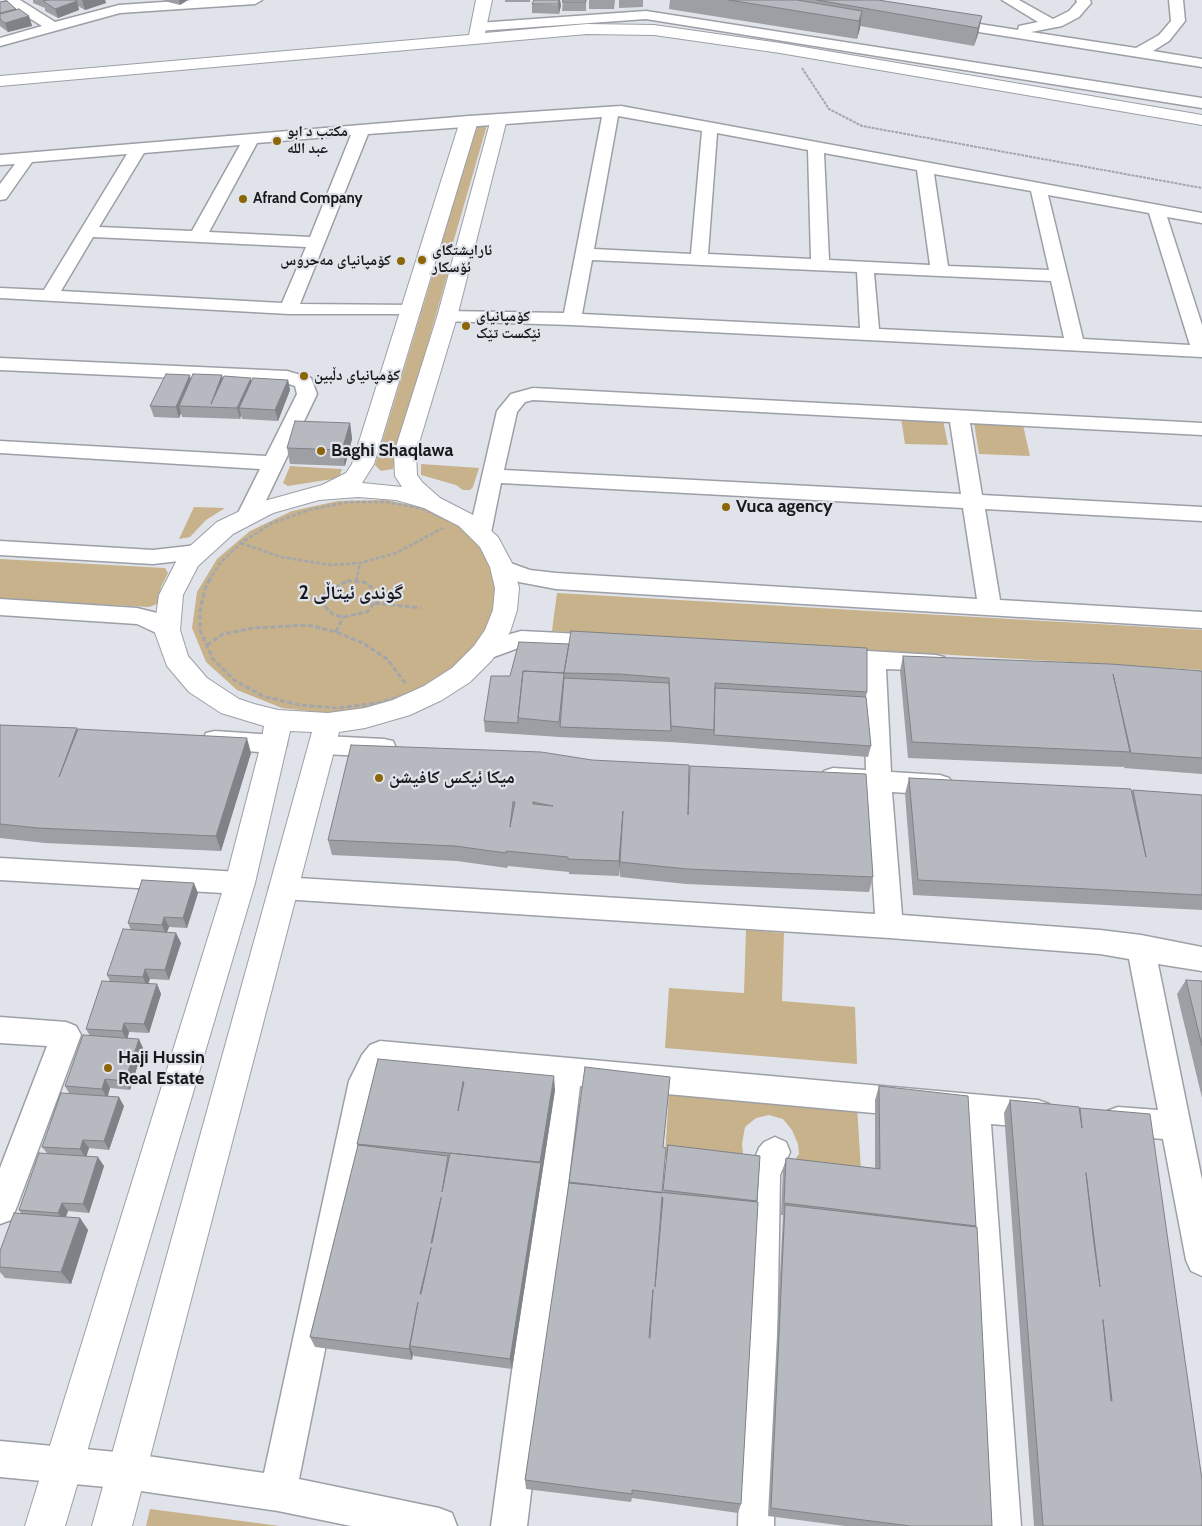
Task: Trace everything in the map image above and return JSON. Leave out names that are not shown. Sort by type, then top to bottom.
[{"type":"street","points":[[0,42],[118,9],[136,0]]},
{"type":"street","points":[[118,9],[254,0]]},
{"type":"street","points":[[484,0],[484,33]]},
{"type":"street","points":[[484,33],[496,0]]},
{"type":"street","points":[[646,15],[652,0]]},
{"type":"street","points":[[1009,0],[1051,24]]},
{"type":"street","points":[[999,31],[1051,24],[1074,14],[1084,3],[1083,0]]},
{"type":"street","points":[[1139,53],[1164,38],[1178,21],[1176,0]]},
{"type":"street","points":[[9,2],[53,27]]},
{"type":"street","points":[[0,81],[646,15],[1202,103]]},
{"type":"street","points":[[936,21],[1202,63]]},
{"type":"street","points":[[484,33],[620,29],[687,34],[780,48],[1202,120]]},
{"type":"street","points":[[572,319],[611,111]]},
{"type":"street","points":[[0,160],[611,111],[1202,218]]},
{"type":"street","points":[[432,503],[410,482],[405,472],[404,461],[414,417],[447,317],[499,119]]},
{"type":"street","points":[[276,732],[198,685],[176,659],[167,630],[168,606],[175,584],[197,552],[220,532],[248,515],[282,501],[318,493],[349,482],[361,469],[428,259],[469,121]]},
{"type":"street","points":[[699,259],[710,128]]},
{"type":"street","points":[[289,309],[361,131]]},
{"type":"street","points":[[198,236],[251,140]]},
{"type":"street","points":[[816,147],[820,265]]},
{"type":"street","points":[[50,295],[90,232],[138,149]]},
{"type":"street","points":[[0,195],[27,158]]},
{"type":"street","points":[[925,167],[940,271]]},
{"type":"street","points":[[1038,187],[1075,344]]},
{"type":"street","points":[[447,317],[572,319],[1202,351],[1156,209]]},
{"type":"street","points":[[90,232],[316,242]]},
{"type":"street","points":[[584,254],[1060,276]]},
{"type":"street","points":[[428,259],[461,261]]},
{"type":"street","points":[[865,267],[870,335]]},
{"type":"street","points":[[0,293],[289,309],[412,310]]},
{"type":"street","points":[[0,364],[287,377],[304,382],[307,394],[248,515]]},
{"type":"street","points":[[480,533],[508,407],[518,398],[532,394],[1202,429]]},
{"type":"street","points":[[959,416],[990,607]]},
{"type":"street","points":[[0,447],[274,463]]},
{"type":"street","points":[[492,476],[1202,514]]},
{"type":"street","points":[[318,493],[378,490],[432,503],[458,516],[490,543],[502,567],[506,588],[505,610],[497,632],[482,653],[461,675],[434,694],[401,708],[366,718],[326,734]]},
{"type":"street","points":[[0,548],[146,557],[197,552]]},
{"type":"street","points":[[502,567],[541,580],[1202,620]]},
{"type":"street","points":[[0,607],[131,615],[148,619],[167,630]]},
{"type":"street","points":[[482,653],[494,647],[521,639],[625,644]]},
{"type":"street","points":[[809,655],[953,664]]},
{"type":"street","points":[[874,659],[879,781],[889,926]]},
{"type":"street","points":[[44,1526],[240,883],[276,732]]},
{"type":"street","points":[[196,739],[276,732],[326,734],[404,750]]},
{"type":"street","points":[[112,1526],[282,888],[326,734]]},
{"type":"street","points":[[810,776],[967,787]]},
{"type":"street","points":[[0,869],[240,883]]},
{"type":"street","points":[[282,888],[889,926],[1141,948],[1202,959]]},
{"type":"street","points":[[1141,948],[1176,1126],[1192,1161],[1202,1260]]},
{"type":"street","points":[[0,1030],[66,1035],[0,1209]]},
{"type":"street","points":[[278,1493],[364,1081],[372,1064],[380,1054],[1061,1116]]},
{"type":"street","points":[[509,1526],[567,1071]]},
{"type":"street","points":[[975,1108],[1003,1526]]},
{"type":"street","points":[[1090,1118],[1176,1126]]},
{"type":"street","points":[[756,1526],[764,1175],[774,1152]]},
{"type":"street","points":[[0,1459],[127,1471],[278,1493],[438,1526]]},
{"type":"path","points":[[780,48],[806,72],[829,109],[843,118],[862,126],[1202,188]]},
{"type":"path","points":[[348,502],[387,502],[423,509],[455,523],[476,539],[492,560],[499,582],[499,606],[490,631],[472,654],[447,675],[412,693],[378,703],[338,708],[299,705],[263,696],[234,680],[214,659],[200,630],[200,610],[206,586],[220,563],[241,543],[272,523],[309,510],[348,502]]},
{"type":"path","points":[[241,543],[299,561],[331,565],[360,562],[396,553],[455,523]]},
{"type":"path","points":[[356,581],[360,562]]},
{"type":"path","points":[[356,581],[364,582],[377,595],[375,603],[367,612],[360,615],[343,617],[328,611],[323,600],[330,588],[338,584],[356,581]]},
{"type":"path","points":[[375,603],[421,608]]},
{"type":"path","points":[[336,632],[343,617]]},
{"type":"path","points":[[207,645],[223,634],[253,628],[308,625],[336,632],[363,643],[387,659],[412,693]]},
{"type":"shaded area","points":[[478,124],[487,125],[451,250],[443,250],[439,248]]},
{"type":"shaded area","points":[[447,265],[449,268],[393,469],[381,471],[375,465],[435,267]]},
{"type":"shaded area","points":[[901,418],[943,420],[948,445],[905,444]]},
{"type":"shaded area","points":[[974,423],[1023,425],[1030,456],[979,454]]},
{"type":"shaded area","points":[[421,464],[479,468],[473,487],[470,490],[463,490],[456,485],[421,475]]},
{"type":"shaded area","points":[[290,466],[342,469],[339,478],[288,486],[283,483]]},
{"type":"shaded area","points":[[386,500],[430,509],[466,527],[492,553],[504,585],[479,655],[392,705],[336,714],[282,708],[237,690],[206,662],[192,628],[197,592],[217,559],[250,531],[292,511],[338,501]]},
{"type":"shaded area","points":[[194,507],[225,508],[206,520],[190,537],[179,539]]},
{"type":"shaded area","points":[[0,559],[165,568],[168,573],[161,587],[157,604],[149,607],[0,599]]},
{"type":"shaded area","points":[[557,593],[1202,630],[1202,670],[552,631]]},
{"type":"shaded area","points":[[746,930],[784,933],[782,1001],[855,1007],[857,1064],[665,1048],[669,988],[744,993]]},
{"type":"shaded area","points":[[669,1090],[857,1105],[861,1171],[790,1166],[799,1154],[798,1144],[792,1130],[783,1119],[769,1115],[756,1118],[745,1127],[742,1144],[744,1163],[665,1157]]},
{"type":"shaded area","points":[[150,1509],[280,1526],[146,1526]]},
{"type":"building","points":[[534,0],[559,0],[558,4],[532,4]]},
{"type":"building","points":[[563,0],[586,0],[586,2],[562,2]]},
{"type":"building","points":[[729,0],[797,0],[862,11],[859,21]]},
{"type":"building","points":[[817,0],[878,0],[982,16],[978,28]]},
{"type":"building","points":[[7,1],[16,9],[0,13],[0,2]]},
{"type":"building","points":[[43,1],[77,1],[55,9]]},
{"type":"building","points":[[19,9],[29,16],[5,23],[0,19],[0,14]]},
{"type":"building","points":[[166,374],[190,375],[176,407],[150,406]]},
{"type":"building","points":[[193,374],[222,375],[211,404],[224,376],[251,378],[237,408],[179,406]]},
{"type":"building","points":[[253,378],[288,380],[275,410],[239,408]]},
{"type":"building","points":[[295,421],[350,423],[342,450],[287,448]]},
{"type":"building","points":[[571,631],[867,648],[867,692],[715,683],[714,730],[671,726],[669,678],[619,674],[564,673]]},
{"type":"building","points":[[519,642],[569,644],[564,673],[523,671],[518,723],[484,721],[491,676],[510,676]]},
{"type":"building","points":[[903,656],[1110,664],[1202,671],[1202,758],[1131,753],[1113,674],[1130,752],[912,742]]},
{"type":"building","points":[[523,671],[564,673],[559,722],[518,718]]},
{"type":"building","points":[[564,678],[669,683],[671,731],[560,727]]},
{"type":"building","points":[[715,688],[866,697],[871,746],[714,735]]},
{"type":"building","points":[[0,725],[77,728],[59,777],[78,729],[247,738],[216,836],[38,828],[0,824]]},
{"type":"building","points":[[351,745],[541,752],[592,760],[689,765],[688,815],[690,766],[866,774],[873,877],[687,869],[620,862],[623,811],[619,861],[568,859],[568,857],[506,851],[506,853],[455,846],[328,840]],"holes":[[[513,802],[515,802],[510,827]],[[533,802],[553,806],[533,804]]]},
{"type":"building","points":[[909,778],[1131,789],[1146,857],[1133,790],[1202,795],[1202,895],[918,880]]},
{"type":"building","points":[[142,880],[194,883],[183,918],[164,917],[162,925],[128,923]]},
{"type":"building","points":[[123,929],[176,933],[165,970],[145,969],[143,977],[107,975]]},
{"type":"building","points":[[1186,980],[1202,981],[1202,1046]]},
{"type":"building","points":[[102,981],[157,984],[144,1024],[124,1023],[122,1031],[86,1029]]},
{"type":"building","name":"Haji Hussin Real Estate","points":[[83,1035],[139,1039],[125,1081],[105,1079],[102,1089],[65,1086]]},
{"type":"building","points":[[378,1059],[554,1076],[540,1162],[357,1144]]},
{"type":"building","points":[[585,1067],[670,1077],[663,1147],[666,1148],[662,1193],[569,1182]]},
{"type":"building","points":[[879,1086],[968,1096],[976,1226],[784,1203],[786,1158],[880,1169]]},
{"type":"building","points":[[61,1093],[119,1097],[104,1141],[83,1140],[80,1149],[42,1147]]},
{"type":"building","points":[[1010,1100],[1079,1107],[1082,1128],[1080,1108],[1150,1114],[1202,1480],[1202,1526],[1043,1526]],"holes":[[[1086,1173],[1100,1287],[1094,1244]],[[1103,1320],[1112,1401],[1111,1401]]]},
{"type":"building","points":[[358,1145],[448,1156],[442,1192],[450,1153],[541,1163],[510,1359],[410,1346],[418,1302],[409,1349],[310,1337]],"holes":[[[441,1198],[432,1243],[431,1243]],[[431,1248],[421,1294],[420,1294]]]},
{"type":"building","points":[[668,1145],[760,1156],[757,1201],[663,1190]]},
{"type":"building","points":[[39,1153],[98,1157],[83,1204],[62,1203],[58,1213],[19,1210]]},
{"type":"building","points":[[569,1183],[758,1202],[741,1504],[632,1490],[632,1494],[525,1480]],"holes":[[[662,1197],[663,1198],[655,1287]],[[653,1290],[650,1338],[649,1338]]]},
{"type":"building","points":[[785,1205],[977,1227],[992,1526],[910,1526],[771,1508]]},
{"type":"building","points":[[14,1213],[80,1218],[61,1272],[0,1267],[0,1251]]},
{"type":"place","name":"مكتب د ابو عبد الله","points":[[277,141]]},
{"type":"place","name":"Afrand Company","points":[[243,199]]},
{"type":"place","name":"ئارایشتگای ئۆسکار","points":[[422,260]]},
{"type":"place","name":"کۆمپانیای مەحروس","points":[[401,261]]},
{"type":"place","name":"کۆمپانیای نێکست تێک","points":[[466,326]]},
{"type":"place","name":"کۆمپانیای دڵبین","points":[[304,376]]},
{"type":"place","name":"Baghi Shaqlawa","points":[[321,451]]},
{"type":"place","name":"Vuca agency","points":[[726,507]]},
{"type":"place","name":"میکا ئیکس کافیشن","points":[[379,778]]},
{"type":"place","name":"Haji Hussin Real Estate","points":[[108,1068]]},
{"type":"district","name":"گوندی ئیتاڵی 2","points":[[351,593]]}]
